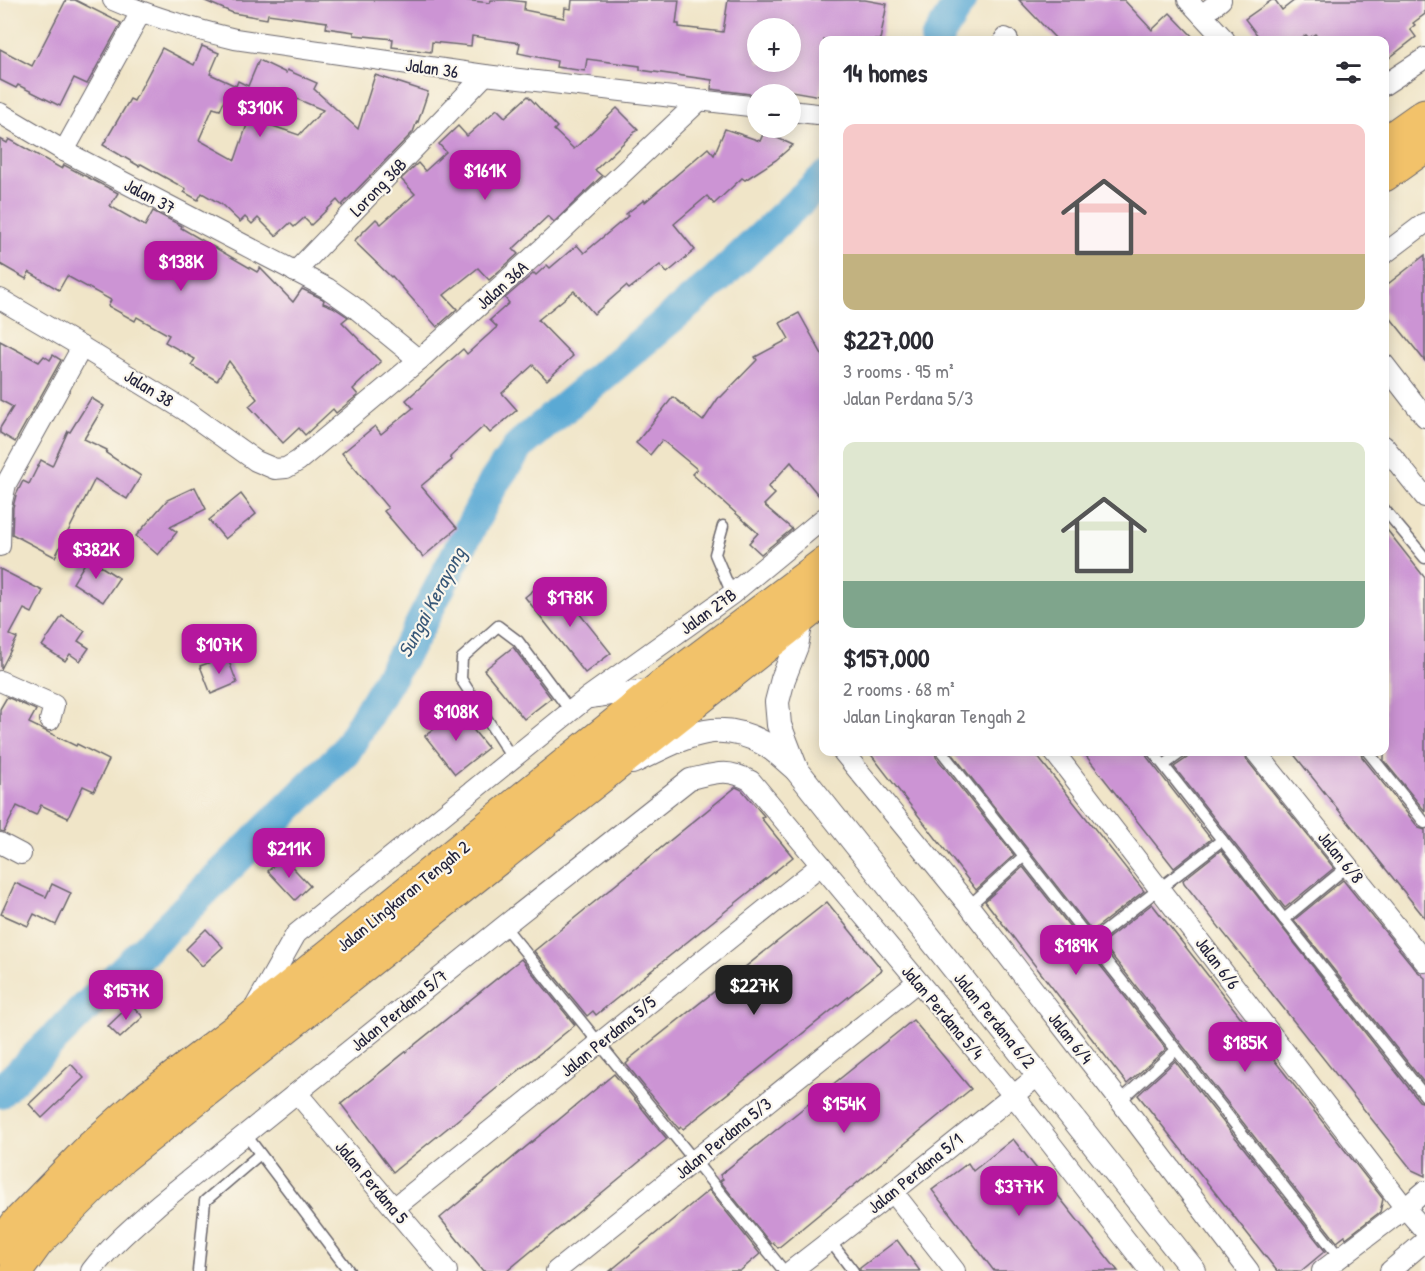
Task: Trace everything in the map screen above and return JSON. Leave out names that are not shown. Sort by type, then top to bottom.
[{"type":"highway","points":[[1389,140],[1425,115]]},
{"type":"highway","points":[[1389,171],[1425,146]]},
{"type":"highway","name":"Jalan Lingkaran Tengah 2","points":[[0,1248],[17,1224],[92,1147],[139,1105],[247,1022],[660,688],[819,568]]},
{"type":"highway","name":"Jalan Lingkaran Tengah 2","points":[[16,1271],[37,1242],[122,1157],[813,608]]},
{"type":"street","name":"Jalan 36","points":[[112,0],[141,12],[235,39],[485,75],[747,106]]},
{"type":"street","points":[[1188,0],[1221,36]]},
{"type":"street","points":[[1202,15],[1221,0]]},
{"type":"street","points":[[64,151],[141,12]]},
{"type":"street","points":[[1389,82],[1425,58]]},
{"type":"street","name":"Lorong 36B","points":[[295,272],[485,75]]},
{"type":"street","name":"Jalan 36A","points":[[298,462],[419,360],[556,236],[699,101]]},
{"type":"street","points":[[801,112],[817,114]]},
{"type":"street","name":"Jalan 37","points":[[0,113],[64,151],[327,288],[419,360]]},
{"type":"street","points":[[1389,250],[1425,223]]},
{"type":"street","name":"Jalan 38","points":[[0,299],[82,346],[186,411],[256,461],[275,469],[285,468],[298,462]]},
{"type":"street","points":[[0,546],[1,506],[6,483],[82,346]]},
{"type":"street","points":[[1389,370],[1424,415]]},
{"type":"street","points":[[1389,452],[1425,497]]},
{"type":"street","name":"Jalan 27B","points":[[247,1022],[296,934],[587,698],[732,594],[819,522]]},
{"type":"street","name":"Jalan Perdana 6/2","points":[[796,769],[779,725],[777,702],[783,679],[813,608]]},
{"type":"street","points":[[0,681],[54,705],[51,720]]},
{"type":"street","points":[[587,698],[660,688]]},
{"type":"street","name":"Jalan Perdana 6/2","points":[[602,776],[695,734],[715,730],[739,732],[765,743],[796,769],[1194,1271]]},
{"type":"street","name":"Jalan 6/4","points":[[846,756],[969,906],[1249,1271]]},
{"type":"street","name":"Jalan 6/6","points":[[1057,756],[1425,1231]]},
{"type":"street","name":"Jalan 6/8","points":[[1259,756],[1425,962]]},
{"type":"street","name":"Jalan Perdana 5/4","points":[[722,772],[739,775],[751,781],[1012,1095],[1150,1271]]},
{"type":"street","name":"Jalan Perdana 5/7","points":[[91,1271],[120,1239],[152,1210],[504,926],[690,779],[722,772]]},
{"type":"street","points":[[0,843],[21,854]]},
{"type":"street","name":"Jalan Perdana 5/5","points":[[394,1208],[821,865]]},
{"type":"street","name":"Jalan Perdana 5/3","points":[[556,1271],[917,982]]},
{"type":"street","name":"Jalan Perdana 5/1","points":[[791,1271],[1039,1075]]},
{"type":"street","name":"Jalan Perdana 5","points":[[297,1093],[447,1271]]},
{"type":"street","points":[[1322,1271],[1425,1191]]},
{"type":"street","points":[[893,1192],[955,1271]]},
{"type":"street","points":[[1390,1271],[1425,1241]]},
{"type":"lane","points":[[1389,515],[1423,552]]},
{"type":"lane","points":[[723,526],[715,554],[732,594]]},
{"type":"lane","points":[[512,758],[461,679],[462,658],[498,626],[518,641],[571,712]]},
{"type":"lane","points":[[945,756],[1340,1258]]},
{"type":"lane","points":[[1156,756],[1425,1096]]},
{"type":"lane","points":[[1164,765],[1176,756]]},
{"type":"lane","points":[[1371,756],[1425,823]]},
{"type":"lane","points":[[1092,941],[1222,840]]},
{"type":"lane","points":[[969,906],[1024,856]]},
{"type":"lane","points":[[1284,919],[1348,866]]},
{"type":"lane","points":[[504,926],[784,1271]]},
{"type":"lane","points":[[1120,1101],[1176,1050]]},
{"type":"lane","points":[[246,1135],[349,1271]]},
{"type":"lane","points":[[198,1271],[205,1201],[260,1154]]},
{"type":"lane","points":[[830,1241],[854,1271]]},
{"type":"building","points":[[66,0],[75,0],[121,23],[87,84],[74,78],[60,106],[18,85],[16,88],[0,80],[0,49],[32,66]]},
{"type":"building","points":[[203,0],[464,0],[490,3],[491,0],[508,0],[525,2],[524,10],[564,18],[565,8],[571,9],[572,0],[679,0],[676,24],[679,24],[679,27],[723,32],[728,0],[865,0],[887,4],[881,36],[819,36],[819,96],[801,93],[801,84],[747,84],[747,94],[711,89],[712,80],[640,70],[640,66],[587,59],[585,71],[556,67],[557,61],[518,53],[520,43],[472,36],[471,46],[432,42],[431,52],[392,47],[393,39],[354,35],[354,32],[326,28],[327,22],[268,14],[267,19],[233,13]]},
{"type":"building","points":[[1019,0],[1124,0],[1152,30],[1170,13],[1192,36],[1053,36]]},
{"type":"building","points":[[1272,0],[1275,0],[1282,10],[1295,0],[1425,0],[1425,14],[1413,23],[1415,25],[1410,29],[1416,37],[1389,58],[1389,36],[1317,36],[1315,34],[1312,36],[1258,36],[1245,19]]},
{"type":"building","points":[[202,46],[219,53],[210,74],[236,86],[238,81],[248,86],[259,60],[286,73],[287,70],[317,83],[314,89],[358,129],[375,75],[428,92],[413,132],[342,206],[337,200],[311,225],[304,218],[294,227],[290,223],[276,236],[258,218],[252,224],[245,217],[240,222],[221,204],[202,193],[198,200],[184,192],[186,189],[103,145],[130,99],[134,101],[162,48],[194,65]],"holes":[[[276,90],[323,110],[299,135],[261,122]],[[224,101],[251,113],[235,160],[199,140],[213,108],[220,110]]]},
{"type":"building","points":[[528,96],[557,127],[554,130],[574,149],[617,108],[638,129],[595,170],[602,176],[554,222],[548,216],[513,249],[518,254],[489,280],[478,268],[444,295],[457,309],[437,327],[392,276],[354,241],[376,219],[381,224],[415,194],[401,179],[418,163],[425,171],[446,152],[439,144],[458,126],[467,136],[497,109],[505,117]]},
{"type":"building","points":[[725,129],[747,138],[760,141],[761,138],[777,138],[793,145],[776,160],[745,180],[742,178],[714,204],[707,196],[674,224],[695,250],[667,273],[660,265],[629,289],[626,286],[594,314],[574,291],[538,320],[573,356],[547,380],[533,365],[502,393],[517,410],[490,433],[484,426],[450,457],[452,460],[421,486],[457,528],[423,557],[384,511],[388,508],[342,453],[375,426],[381,434],[413,408],[406,400],[463,349],[467,354],[497,327],[490,320],[509,303],[505,298],[534,273],[536,275],[547,265],[550,268],[577,245],[584,253],[628,216],[626,214],[644,200],[645,202],[708,148],[714,155]]},
{"type":"building","points":[[0,139],[7,143],[9,139],[62,169],[64,165],[118,193],[110,206],[145,226],[153,211],[257,272],[260,268],[293,302],[302,289],[321,298],[324,300],[323,303],[348,317],[342,322],[381,362],[353,389],[358,395],[336,413],[333,409],[305,435],[299,428],[283,443],[249,406],[257,399],[229,361],[217,381],[191,365],[195,359],[165,342],[169,335],[137,317],[135,321],[108,306],[111,300],[67,276],[59,290],[29,272],[26,279],[0,264]]},
{"type":"building","points":[[1425,255],[1425,361],[1389,316],[1389,283]]},
{"type":"building","points":[[799,313],[819,349],[819,496],[791,462],[768,487],[775,494],[764,505],[792,529],[761,554],[749,543],[758,533],[692,474],[697,469],[662,440],[650,455],[636,443],[673,397],[703,421],[719,397],[757,360],[755,357],[789,339],[780,323]]},
{"type":"building","points":[[0,341],[39,362],[44,356],[50,360],[53,355],[61,360],[15,442],[0,433],[0,428],[13,407],[0,400]]},
{"type":"building","points":[[91,398],[104,406],[84,439],[107,450],[106,453],[141,476],[127,499],[95,479],[55,557],[12,534],[13,507],[23,481],[29,484],[41,460],[52,466],[68,431],[70,432]]},
{"type":"building","points":[[195,487],[206,509],[170,527],[177,532],[158,555],[136,536],[167,500]]},
{"type":"building","points":[[241,494],[256,514],[225,539],[209,520]]},
{"type":"building","points":[[1389,532],[1425,578],[1425,811],[1384,761],[1384,756],[1389,756]]},
{"type":"building","points":[[88,558],[119,578],[103,602],[73,583]]},
{"type":"building","points":[[0,569],[43,591],[32,613],[24,609],[10,635],[17,638],[1,669]]},
{"type":"building","points":[[536,588],[545,599],[559,588],[611,653],[585,673],[525,597]]},
{"type":"building","points":[[62,616],[85,631],[78,641],[89,648],[80,661],[70,654],[65,661],[42,646]]},
{"type":"building","points":[[513,647],[551,698],[524,719],[484,670]]},
{"type":"building","points":[[227,656],[237,683],[211,694],[200,666]]},
{"type":"building","points":[[7,697],[36,710],[29,723],[109,760],[94,791],[83,786],[68,818],[41,805],[36,815],[17,806],[4,832],[0,831],[0,709]]},
{"type":"building","points":[[458,711],[488,748],[455,774],[425,736]]},
{"type":"building","points":[[872,756],[936,756],[1014,855],[976,890]]},
{"type":"building","points":[[954,756],[1037,756],[1144,891],[1092,931]]},
{"type":"building","points":[[1086,756],[1147,756],[1211,839],[1174,868]]},
{"type":"building","points":[[1188,756],[1246,756],[1334,868],[1285,908],[1174,767]]},
{"type":"building","points":[[1295,756],[1362,756],[1419,828],[1425,830],[1425,918]]},
{"type":"building","points":[[736,787],[742,790],[764,816],[761,818],[793,857],[596,1015],[593,1011],[587,1016],[534,951]]},
{"type":"building","points":[[1221,850],[1419,1101],[1425,1103],[1425,1176],[1412,1170],[1184,883],[1183,880]]},
{"type":"building","points":[[283,857],[310,886],[295,900],[268,871]]},
{"type":"building","points":[[1023,867],[1166,1049],[1127,1084],[985,901]]},
{"type":"building","points":[[1343,880],[1425,978],[1425,1084],[1294,920]]},
{"type":"building","points":[[15,883],[46,897],[52,884],[71,893],[56,925],[34,914],[28,926],[1,914]]},
{"type":"building","points":[[827,902],[882,970],[683,1129],[681,1127],[679,1129],[626,1064],[628,1060]]},
{"type":"building","points":[[1152,904],[1383,1199],[1380,1212],[1346,1238],[1345,1236],[1337,1242],[1102,943]]},
{"type":"building","points":[[206,929],[223,947],[202,966],[186,949]]},
{"type":"building","points":[[521,959],[575,1025],[393,1172],[341,1104]]},
{"type":"building","points":[[131,1004],[143,1017],[120,1038],[108,1026]]},
{"type":"building","points":[[913,1020],[971,1089],[778,1248],[773,1242],[771,1244],[720,1181],[723,1179],[720,1175]]},
{"type":"building","points":[[1175,1061],[1325,1251],[1301,1271],[1277,1271],[1138,1095]]},
{"type":"building","points":[[71,1064],[84,1078],[42,1118],[29,1104]]},
{"type":"building","points":[[614,1074],[667,1139],[507,1271],[483,1271],[440,1218]]},
{"type":"building","points":[[1013,1139],[1118,1271],[994,1271],[932,1190],[968,1163],[973,1171]]},
{"type":"building","points":[[709,1190],[760,1254],[740,1271],[610,1271]]},
{"type":"building","points":[[897,1240],[920,1271],[860,1271],[860,1268]]},
{"type":"waterway","name":"Sungai Kerayong","points":[[938,36],[961,0]]},
{"type":"waterway","name":"Sungai Kerayong","points":[[0,1092],[345,752],[416,633],[494,482],[520,445],[716,280],[819,183]]}]
